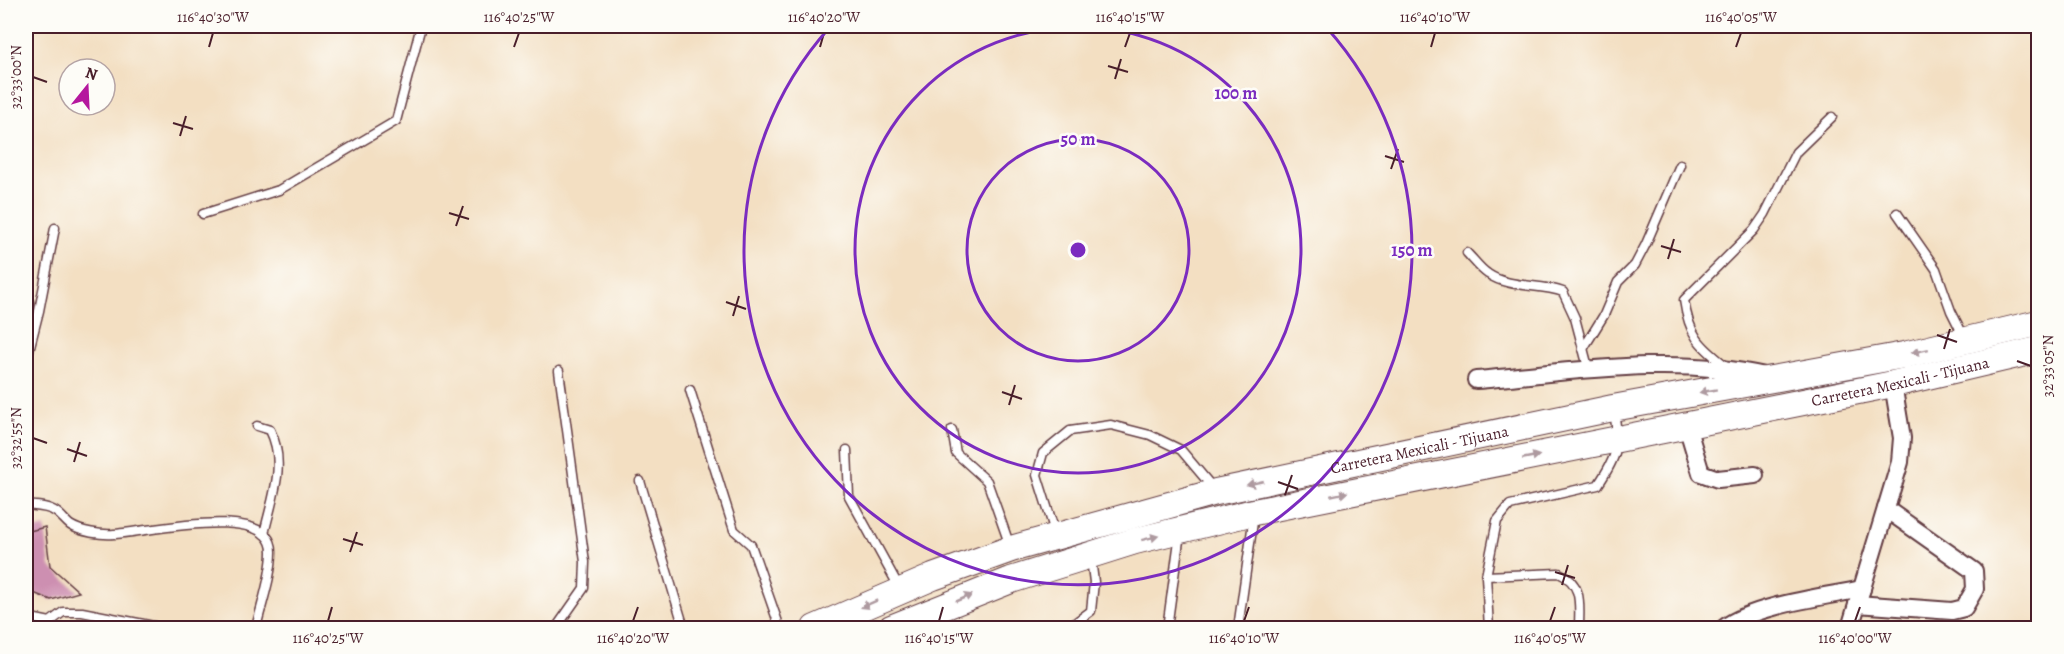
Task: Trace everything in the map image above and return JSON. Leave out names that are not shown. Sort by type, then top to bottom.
[{"type":"main road","name":"Carretera Mexicali - Tijuana","points":[[815,628],[901,590],[1011,549],[1216,492],[1613,408],[1966,341],[2038,323]]},
{"type":"main road","name":"Carretera Mexicali - Tijuana","points":[[891,628],[982,590],[1091,555],[1254,512],[1893,384],[2038,350]]},
{"type":"street","points":[[1476,380],[1644,367],[1729,368],[1775,379]]},
{"type":"street","points":[[1850,628],[1900,462],[1902,438],[1893,384]]},
{"type":"street","points":[[1687,426],[1701,473],[1718,479],[1755,475]]},
{"type":"street","points":[[1724,628],[1754,613],[1860,596],[1952,610],[1964,608],[1975,589],[1974,571],[1887,509]]},
{"type":"lane","points":[[203,214],[279,190],[328,159],[374,136],[396,121],[421,26]]},
{"type":"lane","points":[[1729,368],[1708,352],[1687,326],[1684,300],[1754,230],[1765,214],[1796,152],[1832,117]]},
{"type":"lane","points":[[1583,349],[1604,315],[1618,282],[1635,265],[1680,165]]},
{"type":"lane","points":[[1897,213],[1936,269],[1951,311],[1966,341]]},
{"type":"lane","points":[[26,362],[39,311],[55,228]]},
{"type":"lane","points":[[1467,253],[1488,274],[1514,284],[1551,288],[1563,292],[1575,318],[1589,371]]},
{"type":"lane","points":[[556,628],[584,588],[585,562],[559,371]]},
{"type":"lane","points":[[690,390],[734,530],[751,545],[780,628]]},
{"type":"lane","points":[[1489,628],[1486,576],[1497,521],[1510,504],[1598,485],[1610,466],[1619,440],[1613,408]]},
{"type":"lane","points":[[1056,536],[1037,475],[1043,453],[1070,431],[1111,425],[1150,435],[1181,450],[1216,492]]},
{"type":"lane","points":[[257,426],[270,430],[278,446],[280,465],[264,534]]},
{"type":"lane","points":[[952,430],[956,453],[987,481],[1011,549]]},
{"type":"lane","points":[[847,450],[849,496],[901,590]]},
{"type":"lane","points":[[640,481],[684,628]]},
{"type":"lane","points":[[26,505],[56,511],[70,525],[88,531],[113,534],[205,523],[235,525],[264,534],[270,540],[272,552],[256,628]]},
{"type":"lane","points":[[1238,628],[1254,512]]},
{"type":"lane","points":[[1167,628],[1181,530]]},
{"type":"lane","points":[[1068,628],[1091,611],[1094,582],[1091,555]]},
{"type":"lane","points":[[1486,576],[1559,573],[1570,578],[1580,594],[1579,628]]},
{"type":"lane","points":[[26,617],[50,625],[63,612],[81,612],[164,628]]},
{"type":"building","points":[[45,527],[50,566],[79,592],[51,600],[26,590],[26,532]]}]
